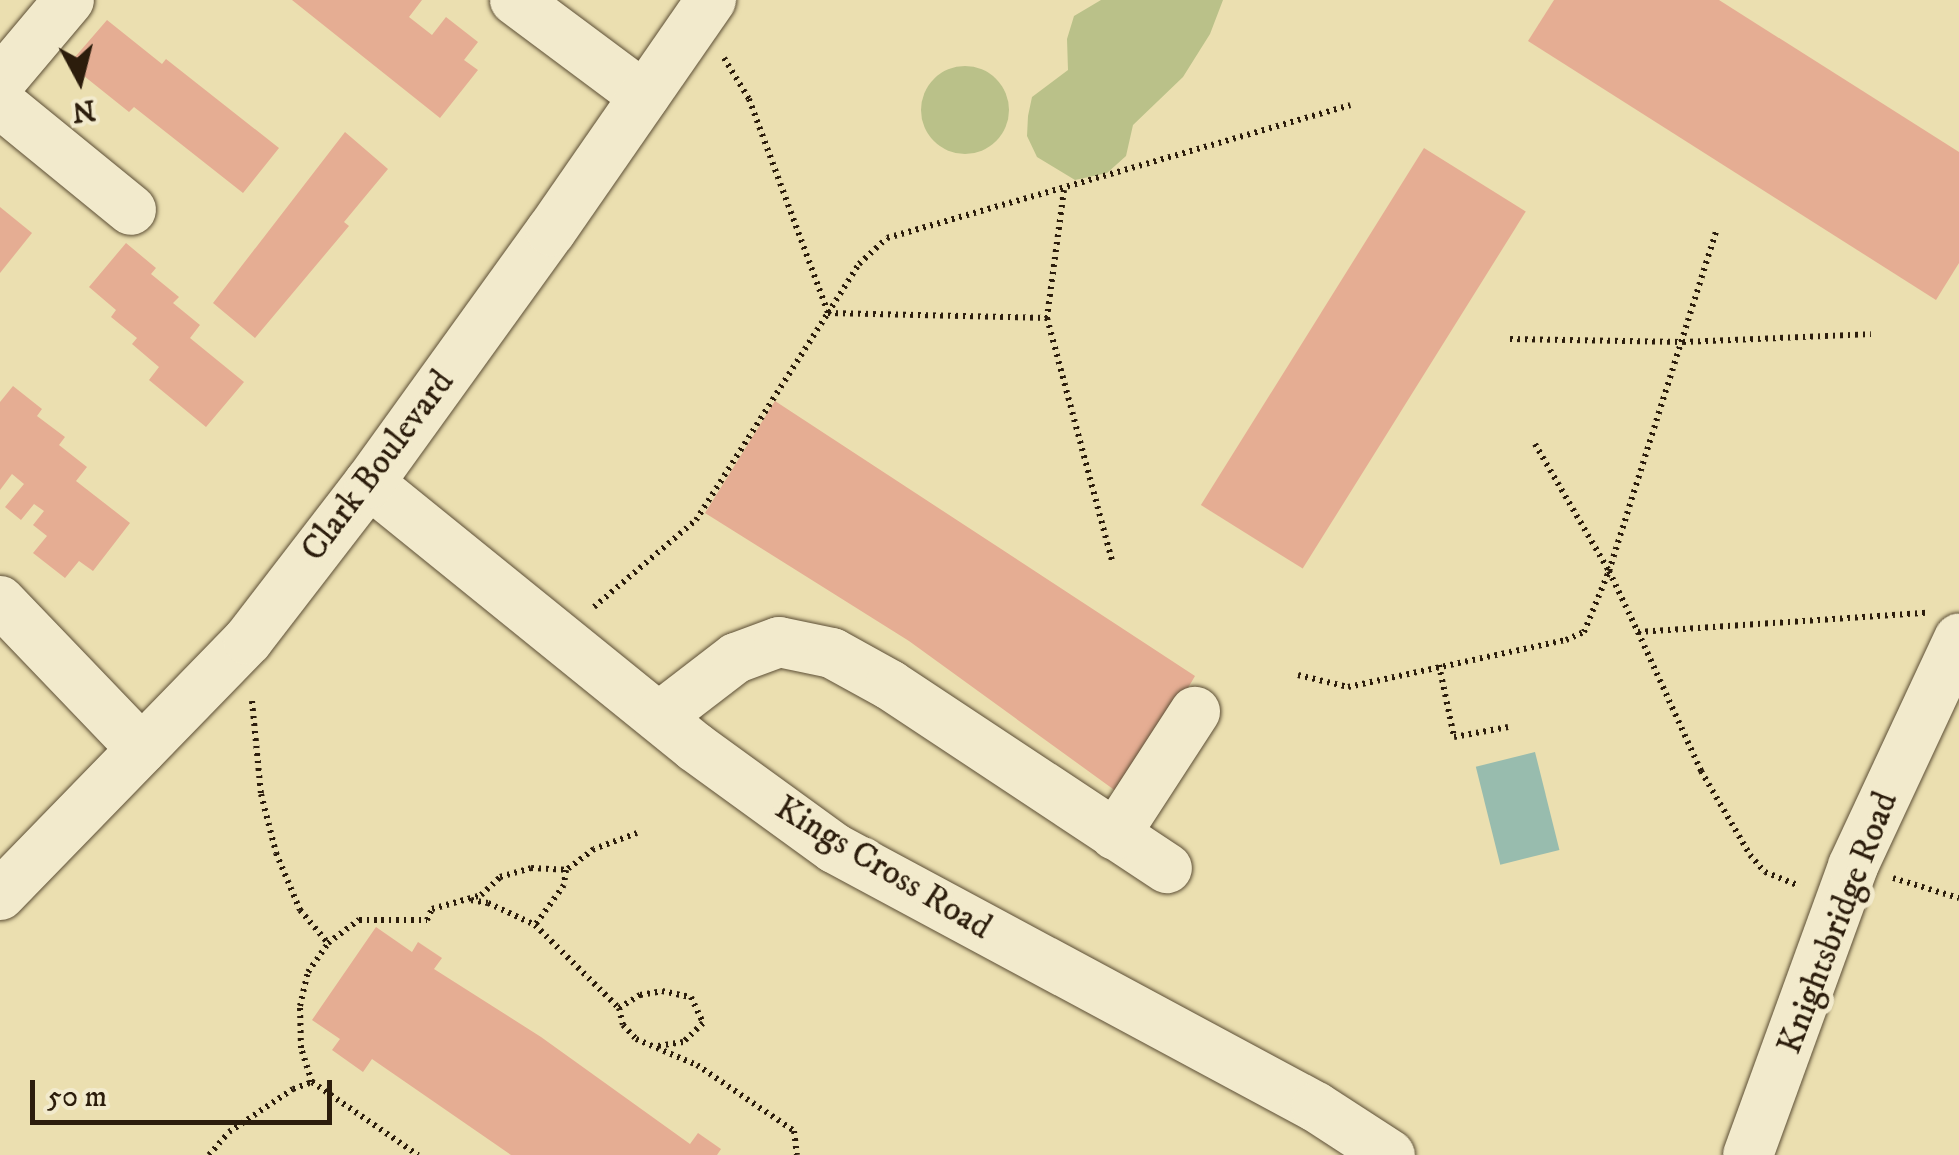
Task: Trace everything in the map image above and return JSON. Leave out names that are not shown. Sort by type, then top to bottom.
[{"type":"street","points":[[0,82],[69,0]]},
{"type":"street","points":[[514,0],[644,96]]},
{"type":"street","name":"Clark Boulevard","points":[[0,895],[248,640],[369,483],[704,9]]},
{"type":"street","points":[[0,103],[131,210]]},
{"type":"street","name":"Kings Cross Road","points":[[369,483],[659,717],[834,848],[1316,1107],[1390,1155]]},
{"type":"street","points":[[0,601],[142,749]]},
{"type":"street","name":"Knightsbridge Road","points":[[1748,1155],[1847,884],[1950,625]]},
{"type":"street","points":[[659,717],[736,658],[779,642],[832,652],[1166,868]]},
{"type":"street","points":[[1116,835],[1195,712]]},
{"type":"path","points":[[704,9],[748,99],[828,312]]},
{"type":"path","points":[[560,638],[696,520],[859,264],[887,238],[1350,105]]},
{"type":"path","points":[[1064,190],[1046,318],[1112,561]]},
{"type":"path","points":[[1298,675],[1348,688],[1576,638],[1590,624],[1717,229]]},
{"type":"path","points":[[828,312],[1046,318]]},
{"type":"path","points":[[1510,339],[1683,342],[1870,334]]},
{"type":"path","points":[[1535,444],[1609,571],[1701,771],[1750,855],[1765,872],[1959,898]]},
{"type":"path","points":[[1638,632],[1950,625]]},
{"type":"path","points":[[248,640],[261,794],[272,838],[300,910],[328,943]]},
{"type":"path","points":[[1439,665],[1454,737],[1508,727]]},
{"type":"path","points":[[418,1155],[312,1082],[301,1048],[300,1006],[308,972],[328,943],[359,920],[427,920],[432,909],[469,900],[500,878],[531,868],[566,870],[594,849],[637,833]]},
{"type":"path","points":[[535,925],[564,884],[566,870]]},
{"type":"path","points":[[469,900],[488,903],[535,925],[620,1008],[623,1025],[636,1039],[697,1065],[794,1131],[798,1155]]},
{"type":"path","points":[[620,1008],[640,995],[662,991],[691,997],[704,1023],[682,1042],[658,1046]]},
{"type":"path","points":[[209,1155],[229,1132],[292,1089],[312,1082]]},
{"type":"green space","points":[[1101,0],[1223,0],[1210,34],[1183,77],[1133,125],[1126,156],[1107,173],[1075,180],[1037,157],[1027,136],[1028,116],[1032,97],[1068,70],[1067,39],[1074,16]]},
{"type":"green space","points":[[965,66],[990,73],[1002,85],[1009,110],[1002,135],[990,147],[965,154],[940,147],[928,135],[921,110],[928,85],[940,73]]},
{"type":"shaded area","points":[[1535,752],[1559,850],[1500,865],[1476,767]]},
{"type":"building","points":[[292,0],[422,0],[409,17],[432,35],[446,17],[478,42],[464,60],[478,70],[440,118]]},
{"type":"building","points":[[1554,0],[1719,0],[1959,152],[1959,263],[1936,300],[1528,41]]},
{"type":"building","points":[[107,20],[162,64],[166,59],[279,148],[243,193],[134,107],[129,112],[69,64]]},
{"type":"building","points":[[345,132],[388,169],[344,222],[349,226],[255,338],[213,303]]},
{"type":"building","points":[[1424,148],[1526,212],[1303,569],[1201,505]]},
{"type":"building","points":[[0,207],[32,233],[0,273]]},
{"type":"building","points":[[126,243],[156,268],[151,274],[179,297],[173,303],[200,325],[190,338],[244,382],[206,427],[149,380],[159,367],[132,344],[137,338],[111,317],[116,310],[89,287]]},
{"type":"building","points":[[13,386],[42,409],[37,416],[65,437],[59,445],[87,467],[76,481],[130,523],[93,571],[79,561],[65,578],[33,553],[47,536],[33,525],[44,511],[34,504],[21,520],[5,507],[24,484],[12,474],[0,490],[0,402]]},
{"type":"building","points":[[775,401],[1195,676],[1124,797],[909,641],[705,513]]},
{"type":"building","points":[[376,927],[412,952],[418,942],[442,958],[434,969],[541,1037],[690,1144],[698,1133],[721,1149],[717,1155],[511,1155],[372,1059],[363,1072],[332,1050],[340,1039],[312,1020]]}]
